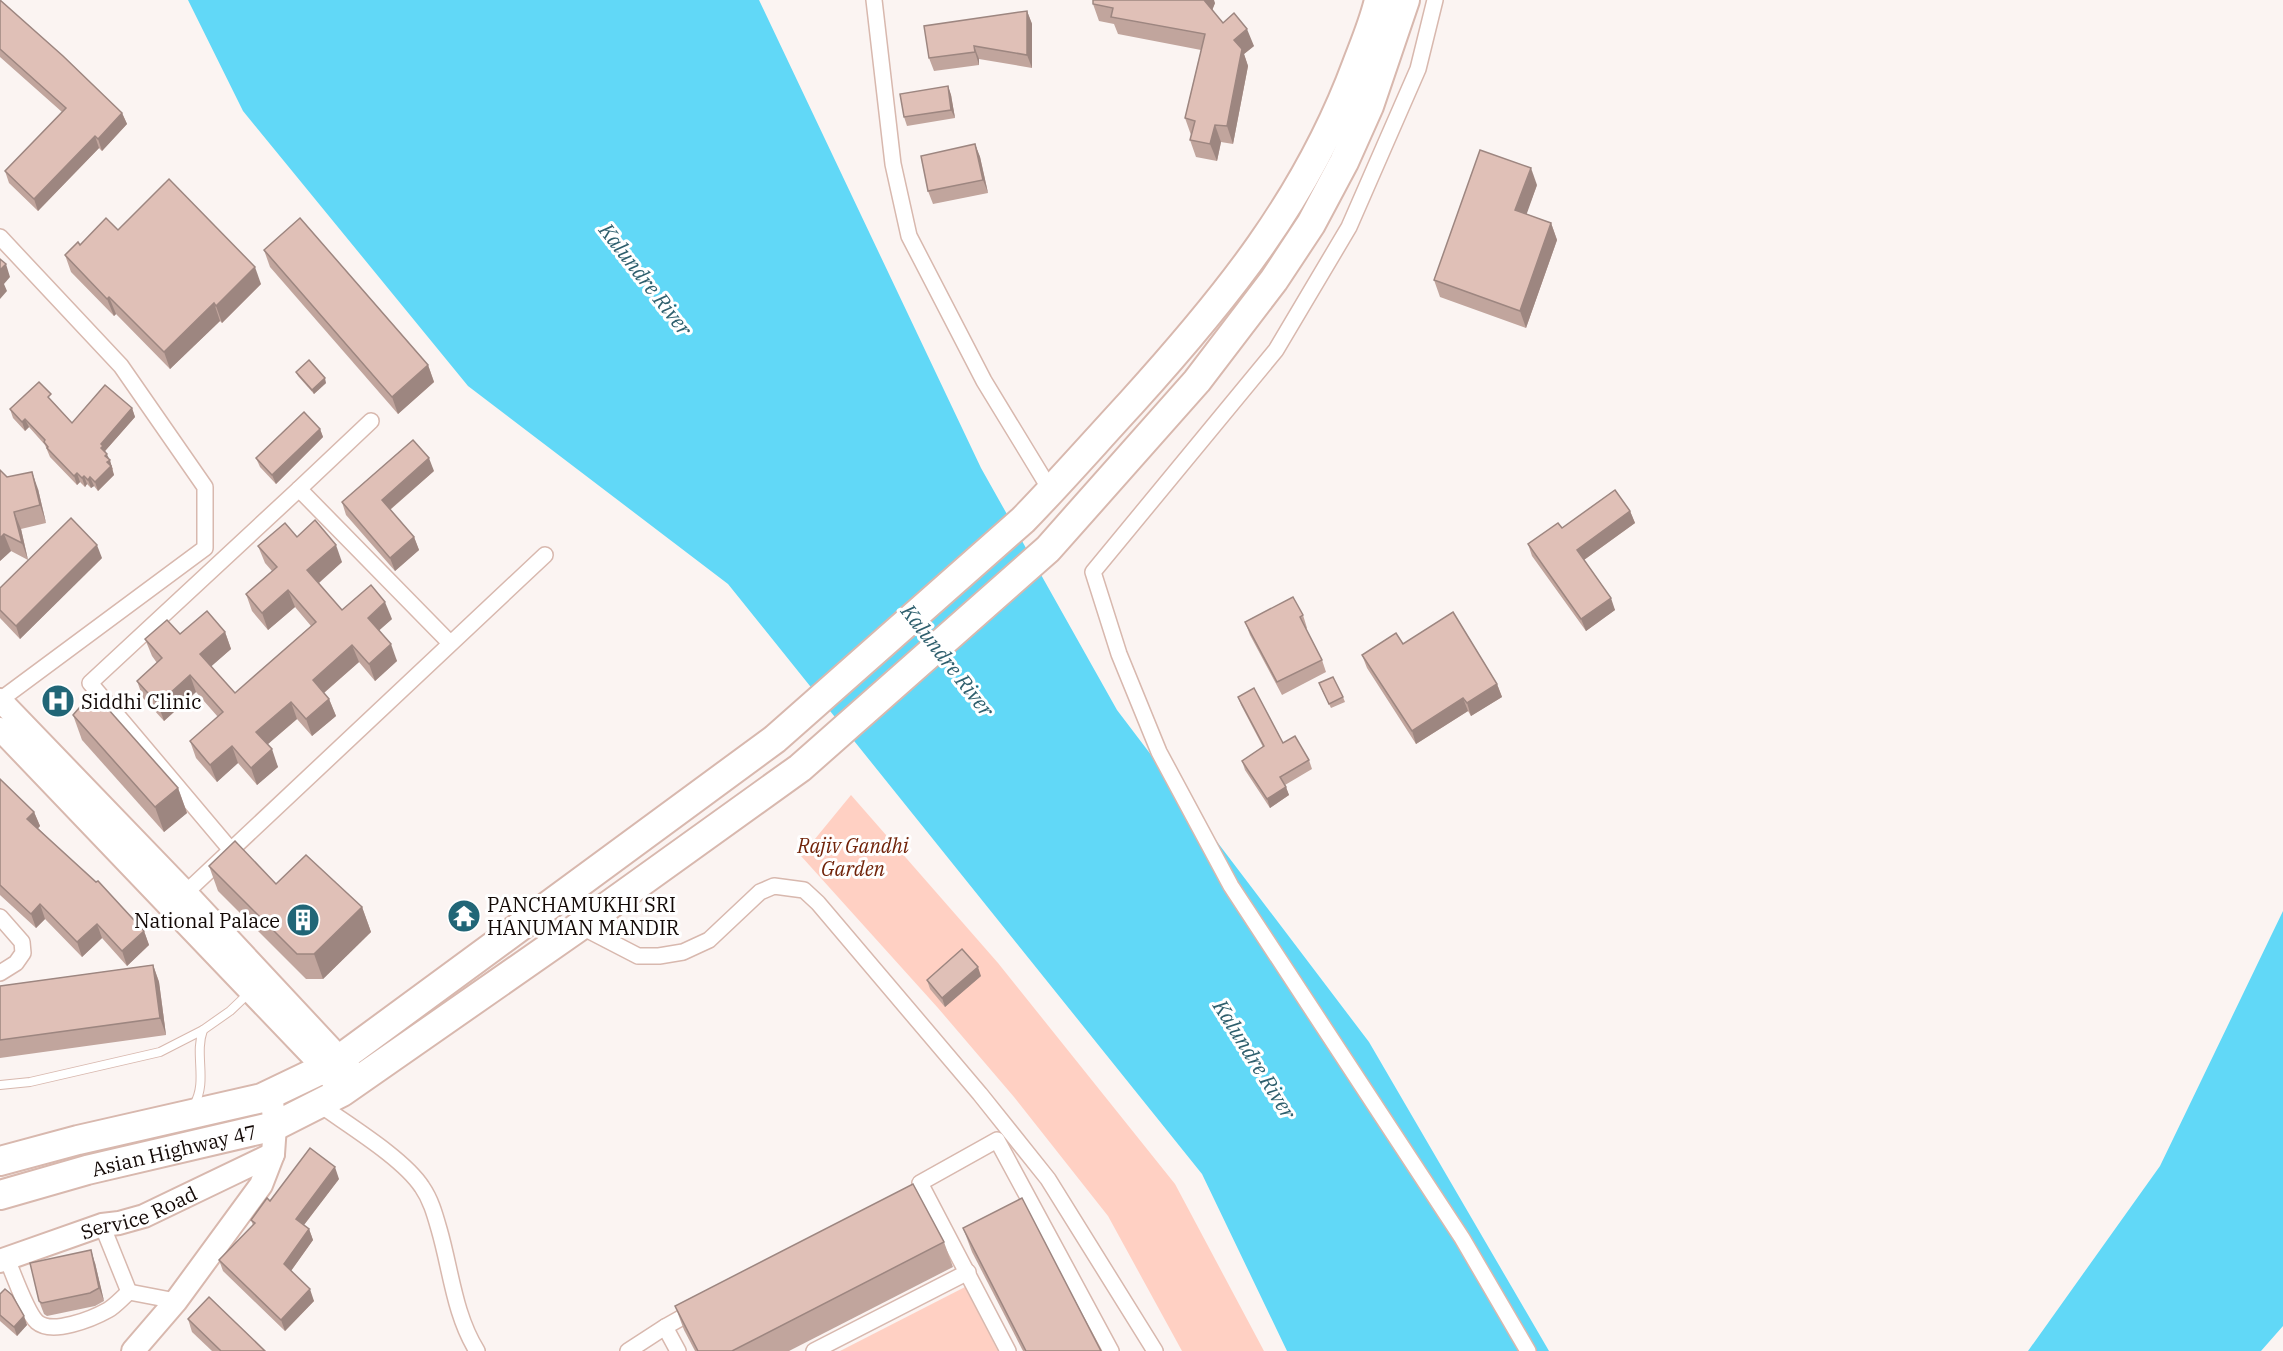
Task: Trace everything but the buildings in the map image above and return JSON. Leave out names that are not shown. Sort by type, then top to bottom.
[{"type":"highway","name":"Asian Highway 47","points":[[0,1161],[78,1140],[262,1098],[333,1063],[775,739],[1023,520],[1210,314],[1295,195],[1327,136],[1346,95],[1379,0]]},
{"type":"highway","name":"Asian Highway 47","points":[[0,1195],[87,1170],[275,1126],[340,1093],[580,926],[800,768],[1048,549],[1197,381],[1274,280],[1344,162],[1369,106],[1405,0]]},
{"type":"street","points":[[874,0],[894,164],[909,236],[984,381],[1051,491]]},
{"type":"street","points":[[1435,0],[1413,79],[1349,227],[1313,289],[1276,350],[1093,572],[1119,654],[1159,752],[1231,886],[1462,1238],[1528,1351]]},
{"type":"street","points":[[0,237],[122,366],[206,488],[205,548],[0,700],[178,900],[333,1063],[340,1093],[422,1187],[432,1205],[458,1310],[477,1351]]},
{"type":"street","points":[[230,849],[90,683],[371,421]]},
{"type":"street","points":[[299,489],[450,643]]},
{"type":"street","points":[[178,900],[545,555]]},
{"type":"street","points":[[0,729],[178,900],[251,991],[333,1063]]},
{"type":"street","points":[[580,926],[638,956],[659,956],[683,952],[709,939],[760,892],[774,886],[804,890],[826,912],[965,1076],[1048,1179],[1155,1351]]},
{"type":"street","points":[[0,917],[21,942],[23,952],[16,963],[0,973]]},
{"type":"street","points":[[133,1351],[176,1301],[261,1185],[273,1154],[275,1126],[272,1094]]},
{"type":"street","points":[[1008,1351],[968,1272],[915,1186],[998,1140],[1111,1351]]},
{"type":"street","name":"Service Road","points":[[3,1260],[102,1225],[144,1216],[273,1154]]},
{"type":"street","points":[[102,1225],[129,1292]]},
{"type":"street","points":[[3,1260],[30,1312],[37,1322],[48,1328],[64,1326],[109,1310],[129,1292]]},
{"type":"street","points":[[814,1351],[968,1272]]},
{"type":"street","points":[[129,1292],[176,1301]]},
{"type":"street","points":[[628,1351],[706,1304]]},
{"type":"street","points":[[665,1327],[678,1351]]},
{"type":"lane","points":[[0,1085],[30,1082],[160,1052],[203,1030],[230,1011],[251,991]]},
{"type":"lane","points":[[189,1114],[200,1095],[202,1076],[199,1048],[203,1030]]},
{"type":"green space","name":"Rajiv Gandhi Garden","points":[[851,795],[998,963],[1175,1184],[1264,1351],[1182,1351],[1108,1216],[1014,1097],[938,1008],[801,856]]},
{"type":"green space","points":[[965,1287],[998,1351],[840,1351]]},
{"type":"water","name":"Kalundre River","points":[[188,0],[759,0],[981,468],[1117,710],[1369,1042],[1549,1351],[1287,1351],[1202,1174],[728,584],[468,386],[243,111]]},
{"type":"water","points":[[2283,911],[2283,1326],[2261,1351],[2028,1351],[2160,1166]]},
{"type":"place","name":"Siddhi Clinic","points":[[58,701]]},
{"type":"place","name":"PANCHAMUKHI SRI HANUMAN MANDIR","points":[[464,916]]},
{"type":"place","name":"National Palace","points":[[303,920]]}]
